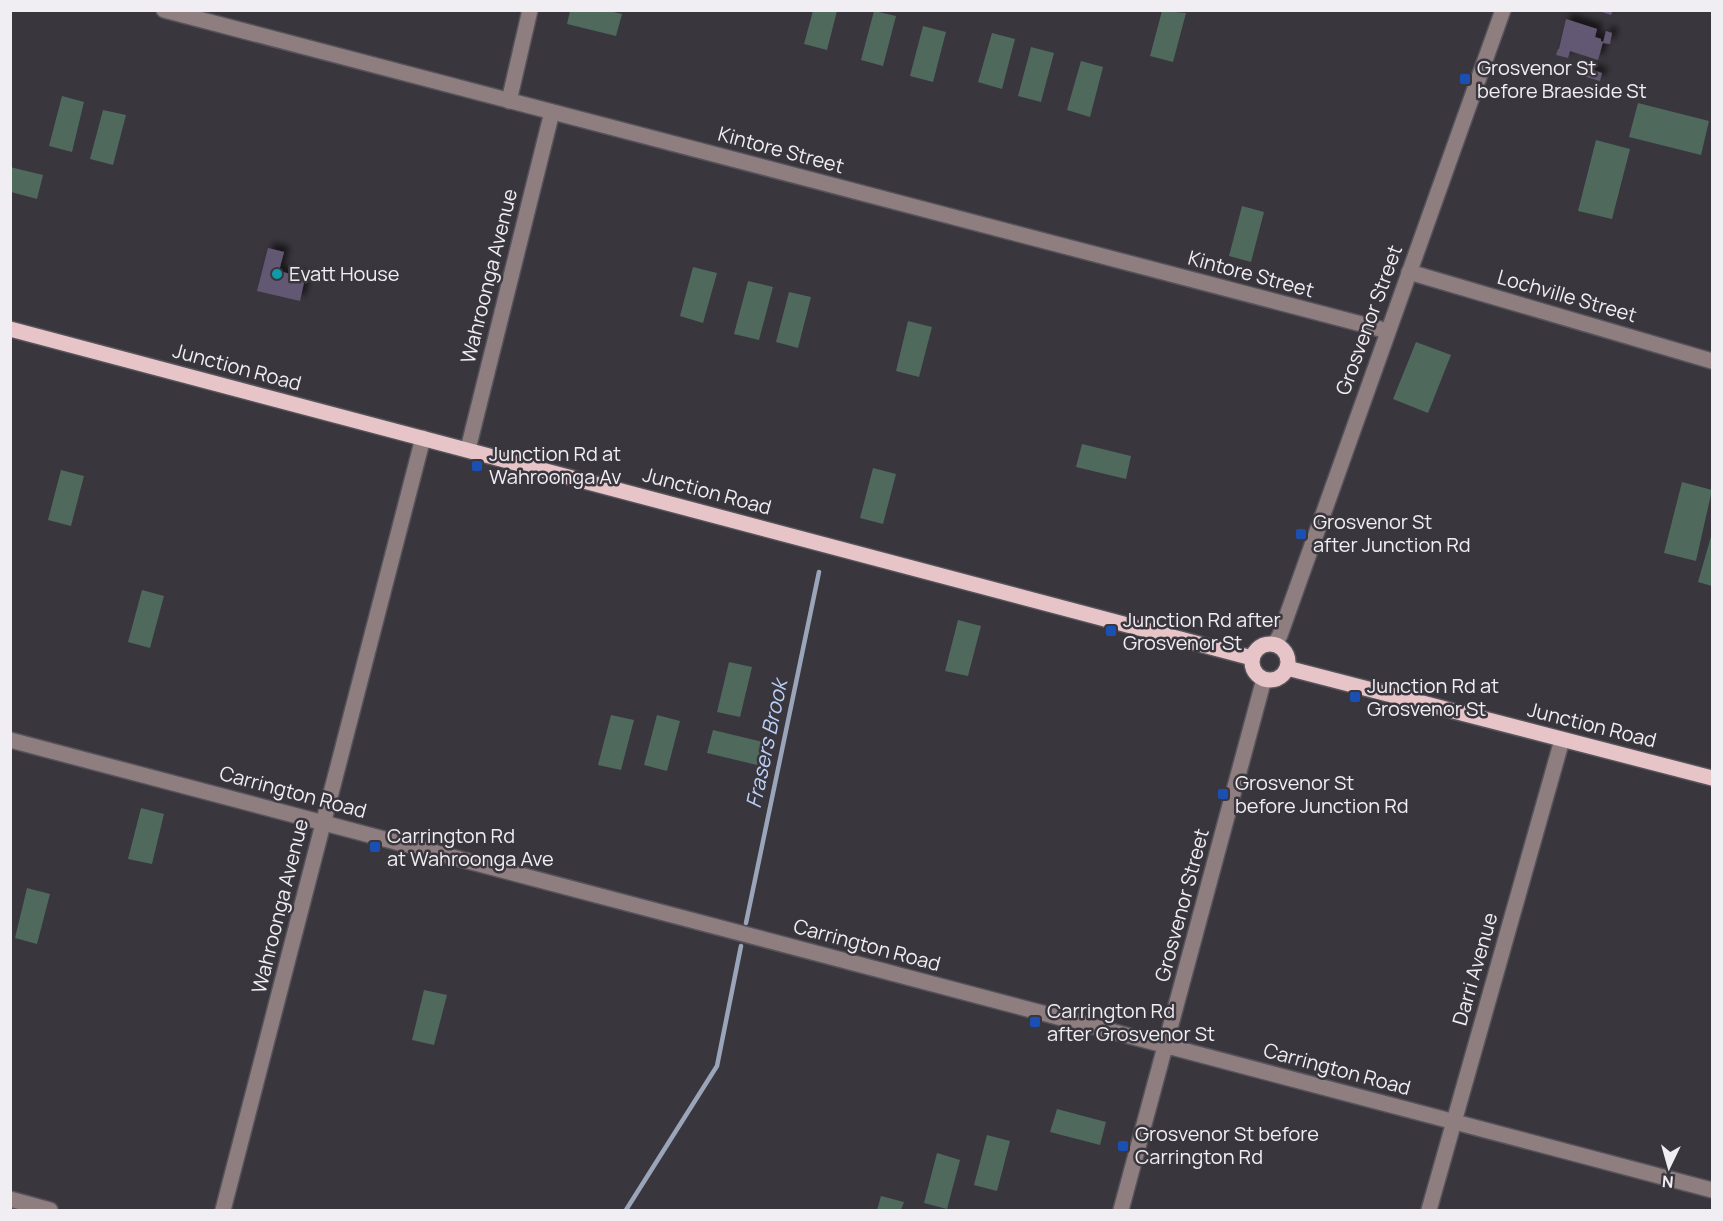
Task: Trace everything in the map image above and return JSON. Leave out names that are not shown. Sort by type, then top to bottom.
[{"type":"main road","name":"Junction Road","points":[[10,329],[1252,658]]},
{"type":"main road","points":[[1275,644],[1286,653],[1287,668],[1278,678],[1264,679],[1256,673],[1252,658],[1260,647],[1275,644]]},
{"type":"main road","name":"Junction Road","points":[[1287,668],[1713,778]]},
{"type":"street","name":"Kintore Street","points":[[164,10],[1388,331]]},
{"type":"street","points":[[509,101],[530,10]]},
{"type":"street","name":"Grosvenor Street","points":[[1275,644],[1503,10]]},
{"type":"street","name":"Wahroonga Avenue","points":[[468,450],[552,112]]},
{"type":"street","name":"Lochville Street","points":[[1409,272],[1713,361]]},
{"type":"street","name":"Wahroonga Avenue","points":[[224,1210],[423,438]]},
{"type":"street","name":"Grosvenor Street","points":[[1122,1210],[1264,679]]},
{"type":"street","name":"Carrington Road","points":[[10,740],[1713,1190]]},
{"type":"street","name":"Darri Avenue","points":[[1429,1210],[1562,740]]},
{"type":"street","points":[[10,1200],[50,1210]]},
{"type":"green space","points":[[570,11],[609,11],[622,14],[616,36],[567,24]]},
{"type":"green space","points":[[813,11],[837,11],[827,50],[804,44]]},
{"type":"green space","points":[[874,11],[896,16],[883,66],[861,60]]},
{"type":"green space","points":[[1162,11],[1186,13],[1173,62],[1150,56]]},
{"type":"green space","points":[[923,26],[946,32],[933,82],[910,76]]},
{"type":"green space","points":[[992,33],[1015,39],[1002,89],[978,82]]},
{"type":"green space","points":[[1031,47],[1054,53],[1041,102],[1018,96]]},
{"type":"green space","points":[[1081,61],[1103,67],[1090,117],[1067,110]]},
{"type":"green space","points":[[62,96],[84,102],[72,152],[49,146]]},
{"type":"green space","points":[[1638,103],[1709,121],[1701,155],[1629,137]]},
{"type":"green space","points":[[103,110],[126,115],[113,165],[90,159]]},
{"type":"green space","points":[[1596,140],[1630,149],[1612,219],[1578,211]]},
{"type":"green space","points":[[10,167],[43,175],[37,199],[11,192]]},
{"type":"green space","points":[[1242,206],[1264,212],[1251,262],[1229,256]]},
{"type":"green space","points":[[693,267],[717,273],[703,323],[680,316]]},
{"type":"green space","points":[[748,281],[773,287],[759,340],[734,334]]},
{"type":"green space","points":[[789,292],[811,297],[798,348],[776,342]]},
{"type":"green space","points":[[908,321],[932,327],[919,377],[896,371]]},
{"type":"green space","points":[[1416,342],[1451,355],[1428,413],[1393,399]]},
{"type":"green space","points":[[1082,444],[1131,456],[1126,479],[1076,467]]},
{"type":"green space","points":[[873,468],[896,474],[883,524],[860,518]]},
{"type":"green space","points":[[61,470],[84,476],[71,526],[48,520]]},
{"type":"green space","points":[[1682,482],[1712,490],[1696,561],[1664,553]]},
{"type":"green space","points":[[1712,533],[1712,586],[1698,582]]},
{"type":"green space","points":[[142,590],[164,596],[150,648],[128,642]]},
{"type":"green space","points":[[958,620],[981,626],[968,676],[945,671]]},
{"type":"green space","points":[[729,662],[752,667],[740,717],[717,712]]},
{"type":"green space","points":[[611,715],[634,720],[621,770],[598,765]]},
{"type":"green space","points":[[657,715],[680,721],[667,771],[644,765]]},
{"type":"green space","points":[[713,730],[763,742],[757,765],[707,753]]},
{"type":"green space","points":[[141,808],[164,814],[152,864],[128,859]]},
{"type":"green space","points":[[27,888],[50,894],[37,944],[15,938]]},
{"type":"green space","points":[[424,990],[447,995],[434,1045],[412,1040]]},
{"type":"green space","points":[[1057,1109],[1106,1122],[1100,1145],[1050,1132]]},
{"type":"green space","points":[[987,1135],[1010,1141],[997,1191],[974,1185]]},
{"type":"green space","points":[[937,1153],[960,1160],[947,1209],[924,1203]]},
{"type":"green space","points":[[881,1196],[904,1202],[901,1210],[877,1210]]},
{"type":"building","points":[[1596,10],[1613,10],[1611,15]]},
{"type":"building","points":[[1566,19],[1597,29],[1595,37],[1603,42],[1598,60],[1570,51],[1568,58],[1556,55]]},
{"type":"building","points":[[1606,31],[1612,33],[1610,44],[1603,43]]},
{"type":"building","points":[[1579,66],[1602,73],[1600,81],[1576,74]]},
{"type":"building","name":"Evatt House","points":[[268,248],[284,252],[279,271],[305,278],[300,301],[257,291]]},
{"type":"waterway","name":"Frasers Brook","points":[[746,923],[819,572]]},
{"type":"waterway","name":"Frasers Brook","points":[[626,1210],[717,1066],[741,946]]},
{"type":"place","name":"Grosvenor St before Braeside St","points":[[1465,79]]},
{"type":"place","name":"Evatt House","points":[[277,274]]},
{"type":"place","name":"Junction Rd at Wahroonga Av","points":[[477,466]]},
{"type":"place","name":"Grosvenor St after Junction Rd","points":[[1301,534]]},
{"type":"place","name":"Junction Rd after Grosvenor St","points":[[1111,631]]},
{"type":"place","name":"Junction Rd at Grosvenor St","points":[[1355,697]]},
{"type":"place","name":"Grosvenor St before Junction Rd","points":[[1223,794]]},
{"type":"place","name":"Carrington Rd at Wahroonga Ave","points":[[375,847]]},
{"type":"place","name":"Carrington Rd after Grosvenor St","points":[[1035,1022]]},
{"type":"place","name":"Grosvenor St before Carrington Rd","points":[[1123,1146]]}]
